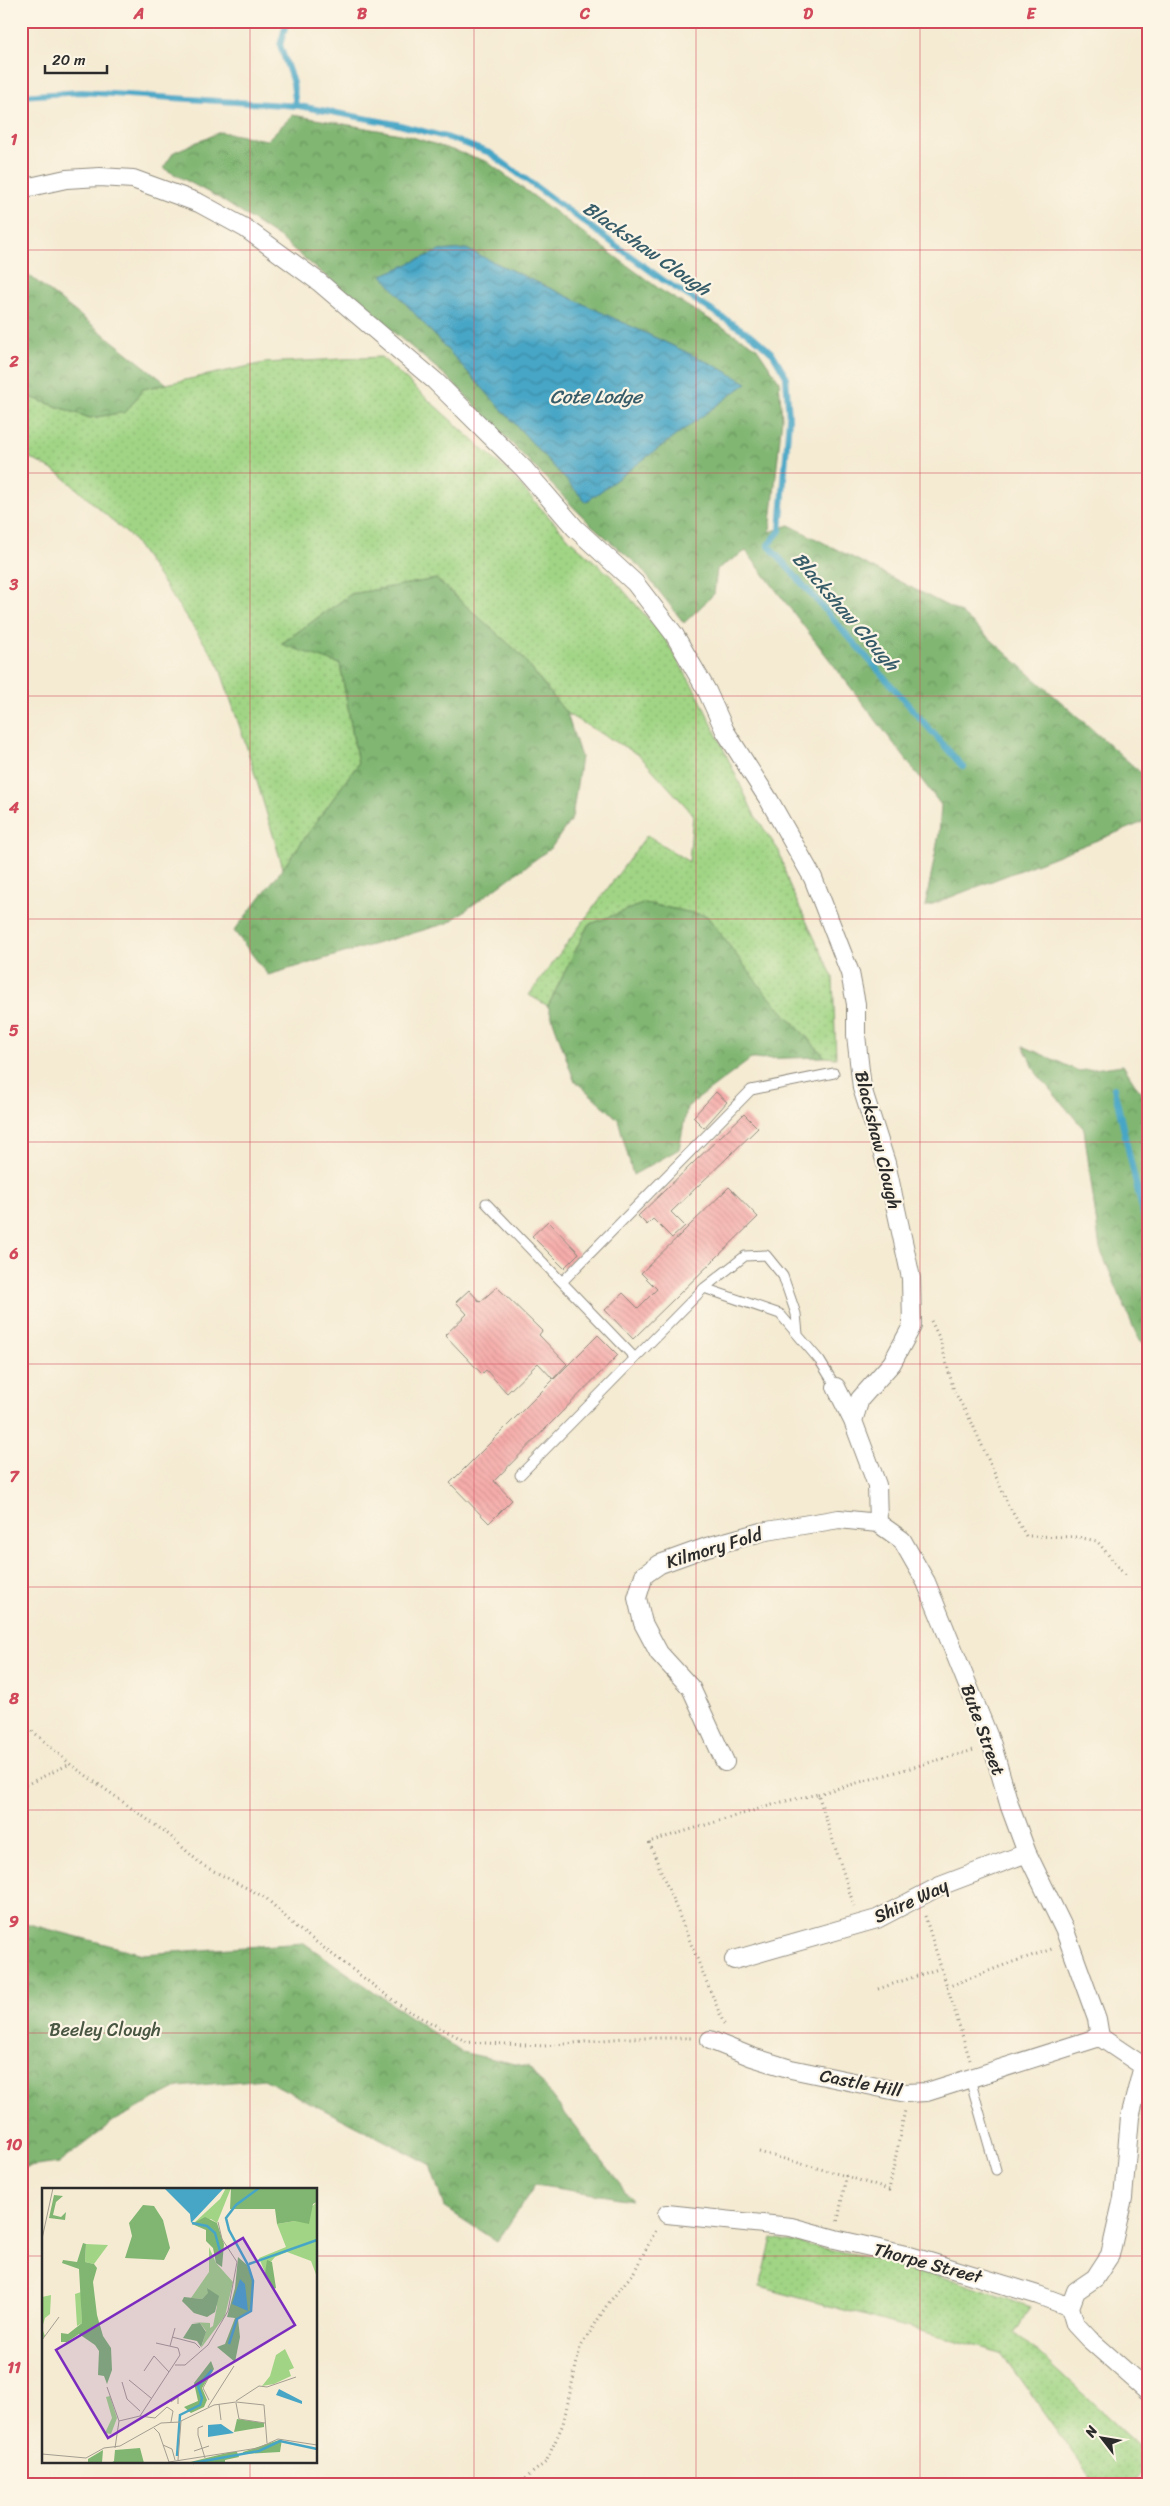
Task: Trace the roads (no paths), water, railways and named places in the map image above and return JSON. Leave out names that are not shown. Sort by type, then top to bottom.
[{"type":"street","name":"Blackshaw Clough","points":[[21,189],[66,179],[100,177],[133,179],[199,203],[245,228],[312,277],[435,381],[524,469],[574,528],[635,583],[674,634],[707,691],[724,731],[769,800],[813,878],[850,973],[856,1004],[856,1035],[862,1088],[886,1163],[911,1278],[912,1326],[892,1363],[860,1399],[853,1421]]},
{"type":"street","points":[[836,1388],[853,1421],[877,1485],[878,1522]]},
{"type":"street","name":"Kilmory Fold","points":[[725,1762],[691,1688],[659,1653],[643,1623],[637,1598],[644,1575],[660,1564],[679,1557],[761,1532],[839,1519],[878,1522]]},
{"type":"street","name":"Bute Street","points":[[878,1522],[902,1540],[926,1582],[992,1745],[1010,1808],[1027,1853],[1046,1889],[1069,1944],[1097,2019],[1100,2037]]},
{"type":"street","name":"Shire Way","points":[[734,1960],[877,1919],[940,1886],[1027,1853]]},
{"type":"street","points":[[1100,2037],[1146,2062],[1130,2117],[1123,2198],[1110,2255],[1094,2278],[1076,2291],[1070,2308],[1075,2324],[1089,2339],[1149,2392]]},
{"type":"street","name":"Castle Hill","points":[[710,2040],[791,2070],[906,2093],[927,2092],[1100,2037]]},
{"type":"street","name":"Thorpe Street","points":[[667,2214],[790,2227],[910,2256],[1038,2295],[1070,2308]]},
{"type":"lane","points":[[562,1282],[751,1090],[834,1073]]},
{"type":"lane","points":[[486,1203],[635,1358]]},
{"type":"lane","points":[[520,1475],[704,1288],[745,1256],[766,1255],[783,1276],[796,1314],[798,1335]]},
{"type":"lane","points":[[704,1288],[780,1314],[820,1361],[836,1388]]},
{"type":"lane","points":[[973,2078],[996,2170]]},
{"type":"water","name":"Cote Lodge","points":[[466,249],[718,367],[747,383],[586,502],[405,303],[382,275],[439,251]]},
{"type":"waterway","points":[[287,21],[280,45],[293,83],[296,106]]},
{"type":"waterway","name":"Blackshaw Clough","points":[[21,96],[81,92],[299,106],[396,124],[449,138],[490,153],[663,280],[754,337],[773,354],[786,376],[789,418],[780,531],[768,545],[963,767]]},
{"type":"waterway","name":"Blackshaw Clough","points":[[1114,1088],[1144,1218],[1149,1226]]},
{"type":"park label","name":"Beeley Clough","points":[[105,2030]]}]
